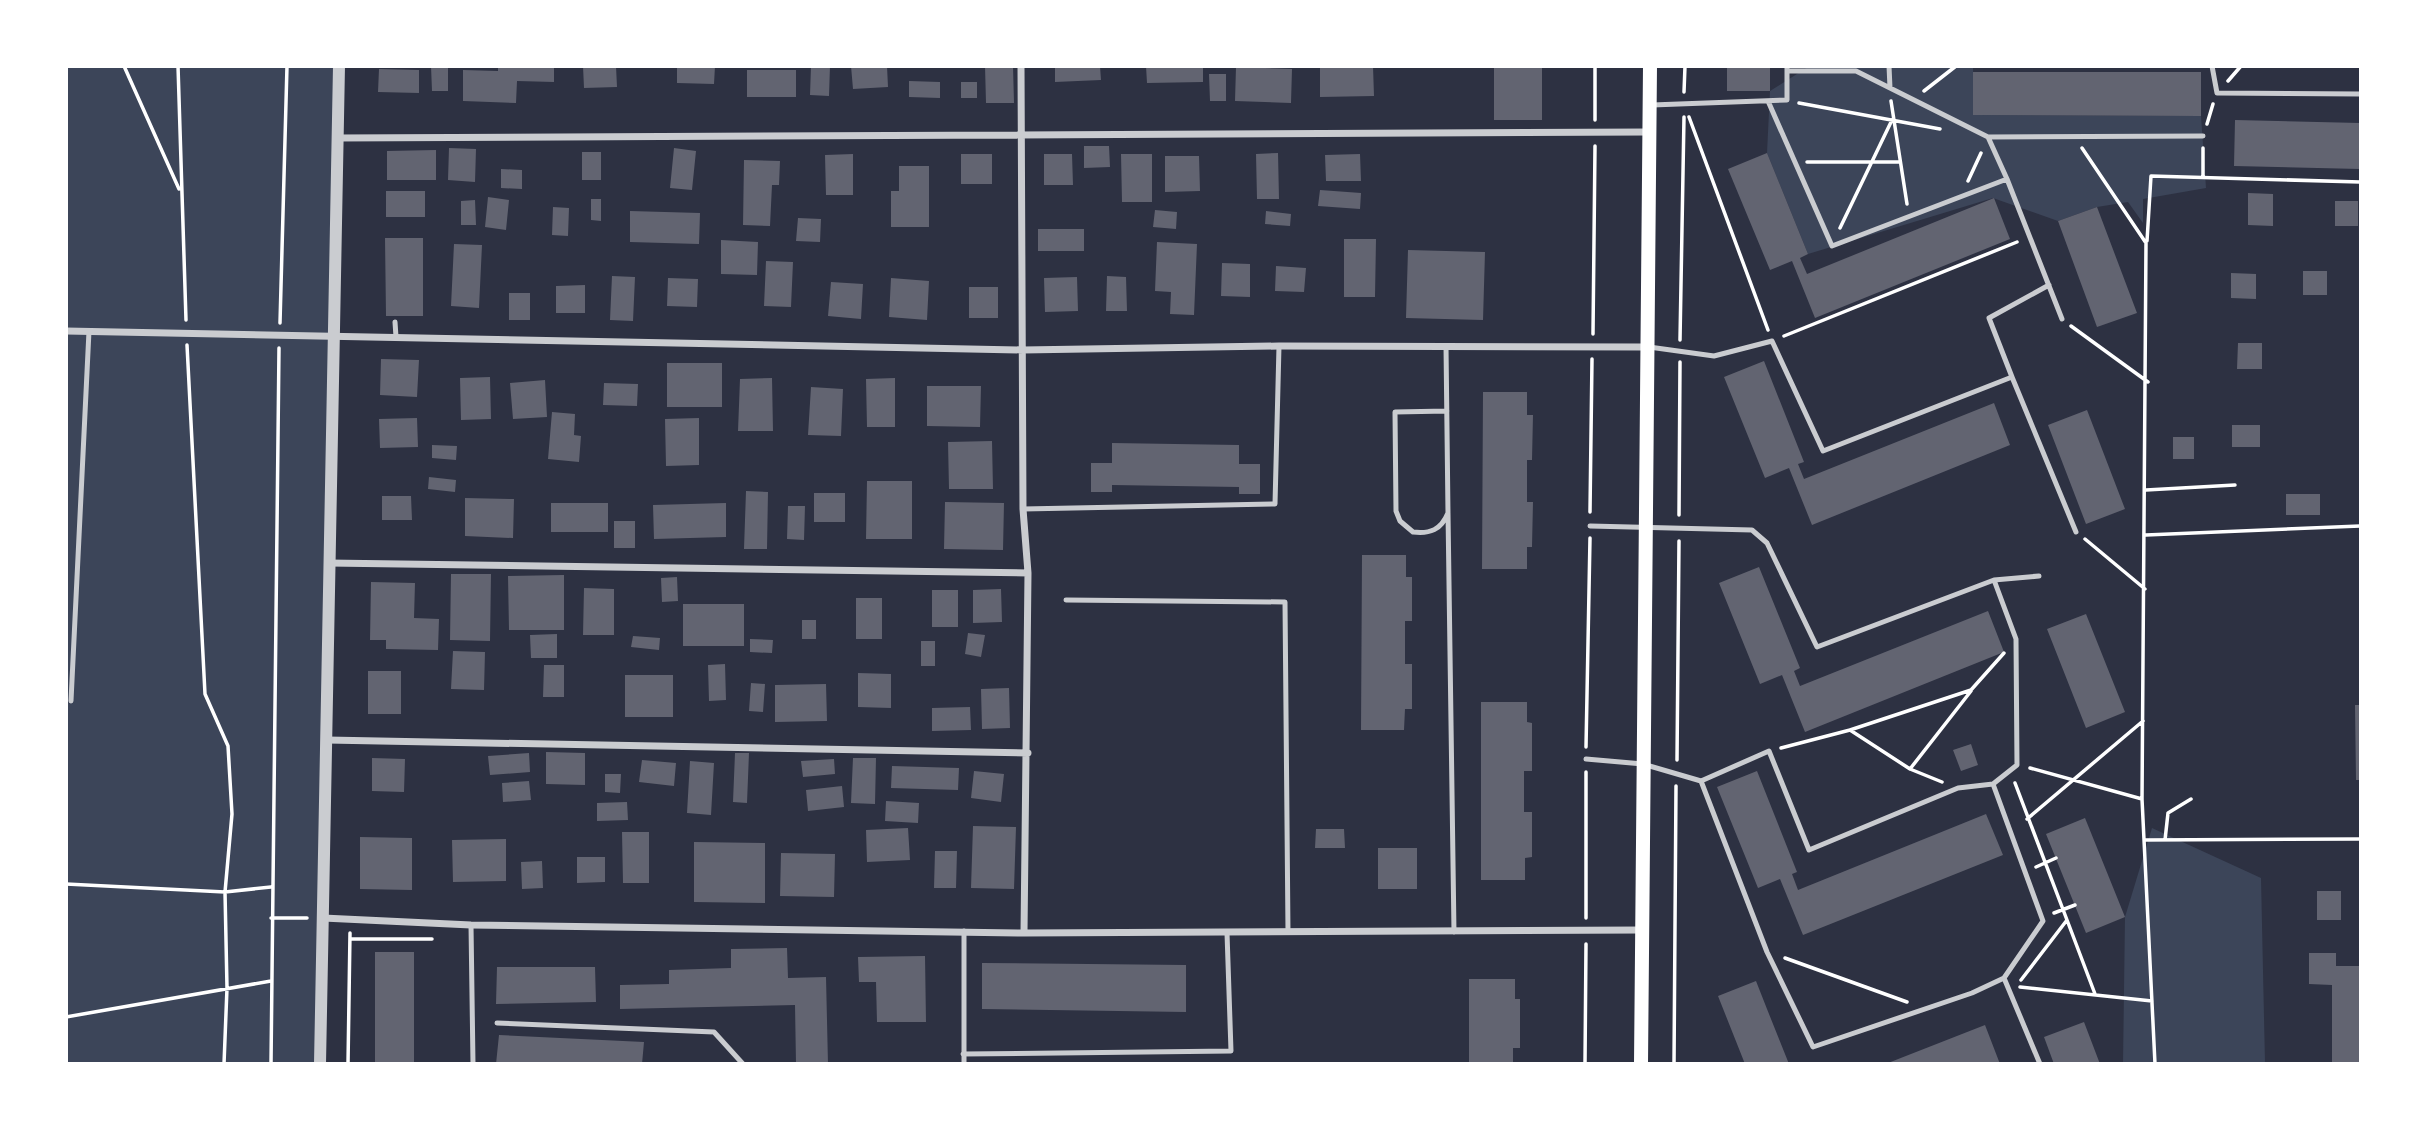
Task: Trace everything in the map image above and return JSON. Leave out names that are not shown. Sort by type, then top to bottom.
[{"type":"main road","points":[[1641,1063],[1643,527],[1650,66]]},
{"type":"street","points":[[320,1063],[327,740],[327,563],[339,66]]},
{"type":"street","points":[[1021,66],[1023,509],[1028,573],[1024,933]]},
{"type":"street","points":[[337,138],[1021,137],[1649,132]]},
{"type":"street","points":[[66,331],[1023,351],[1279,346],[1646,346]]},
{"type":"street","points":[[327,563],[1028,573]]},
{"type":"street","points":[[327,740],[1028,752]]},
{"type":"street","points":[[323,918],[471,925],[1024,933],[1642,930]]},
{"type":"lane","points":[[1889,66],[1890,89]]},
{"type":"lane","points":[[2212,66],[2217,93],[2361,94]]},
{"type":"lane","points":[[1649,106],[1684,102],[1787,100],[1787,69],[1856,71],[1988,137],[2203,136]]},
{"type":"lane","points":[[1768,101],[1832,246],[2007,179]]},
{"type":"lane","points":[[1988,137],[2062,320]]},
{"type":"lane","points":[[2049,285],[1989,318],[2076,532]]},
{"type":"lane","points":[[395,322],[396,337]]},
{"type":"lane","points":[[71,701],[89,331]]},
{"type":"lane","points":[[1646,346],[1714,356],[1772,341],[1824,451],[2012,377]]},
{"type":"lane","points":[[1023,509],[1275,505],[1279,346]]},
{"type":"lane","points":[[1446,346],[1454,932]]},
{"type":"lane","points":[[1447,411],[1395,412],[1396,511],[1400,521],[1413,532],[1426,533],[1439,527],[1448,513]]},
{"type":"lane","points":[[1590,526],[1752,530],[1767,543],[1817,647],[1994,580],[2039,576]]},
{"type":"lane","points":[[1586,759],[1643,764],[1676,776],[1701,781],[1769,751],[1809,850],[1958,788],[1993,784],[2017,765],[2016,639],[1994,580]]},
{"type":"lane","points":[[1066,600],[1285,602],[1288,932]]},
{"type":"lane","points":[[1701,781],[1767,952],[1813,1047],[1926,1009],[2004,978],[2043,921],[1993,784]]},
{"type":"lane","points":[[471,925],[474,1063]]},
{"type":"lane","points":[[964,931],[964,1063]]},
{"type":"lane","points":[[964,1054],[1231,1051],[1227,933]]},
{"type":"lane","points":[[2004,978],[2040,1063]]},
{"type":"lane","points":[[497,1023],[714,1032],[743,1063]]},
{"type":"path","points":[[124,66],[180,191]]},
{"type":"path","points":[[178,66],[180,191],[205,694],[228,746],[232,814],[225,892],[227,988],[224,1063]]},
{"type":"path","points":[[271,1063],[279,335],[287,66]]},
{"type":"path","points":[[1585,1063],[1595,66]]},
{"type":"path","points":[[1674,1063],[1685,66]]},
{"type":"path","points":[[1913,100],[1956,66]]},
{"type":"path","points":[[2203,177],[2203,136],[2217,93]]},
{"type":"path","points":[[1787,100],[1947,130]]},
{"type":"path","points":[[1684,102],[1772,341],[2030,237]]},
{"type":"path","points":[[1892,120],[1909,216]]},
{"type":"path","points":[[1832,246],[1892,120]]},
{"type":"path","points":[[2074,136],[2146,243]]},
{"type":"path","points":[[1960,197],[1988,137]]},
{"type":"path","points":[[1795,162],[1900,162]]},
{"type":"path","points":[[2155,1063],[2142,799],[2148,382],[2146,243],[2151,176],[2361,182]]},
{"type":"path","points":[[2062,320],[2148,382]]},
{"type":"path","points":[[2146,490],[2235,485]]},
{"type":"path","points":[[2146,535],[2361,526]]},
{"type":"path","points":[[2076,532],[2145,589]]},
{"type":"path","points":[[1910,769],[1971,690],[2016,639]]},
{"type":"path","points":[[1769,751],[1850,730],[1971,690]]},
{"type":"path","points":[[2010,833],[2143,720]]},
{"type":"path","points":[[1850,730],[1910,769],[1958,788]]},
{"type":"path","points":[[2017,765],[2142,799]]},
{"type":"path","points":[[2165,840],[2168,813],[2191,799]]},
{"type":"path","points":[[2144,840],[2361,839]]},
{"type":"path","points":[[2024,872],[2056,858]]},
{"type":"path","points":[[66,884],[225,892],[271,887]]},
{"type":"path","points":[[2042,918],[2075,905]]},
{"type":"path","points":[[271,918],[323,918]]},
{"type":"path","points":[[348,1063],[350,918]]},
{"type":"path","points":[[2067,920],[2095,995]]},
{"type":"path","points":[[350,939],[439,939]]},
{"type":"path","points":[[1767,952],[1926,1009]]},
{"type":"path","points":[[66,1017],[271,981]]},
{"type":"path","points":[[2007,986],[2152,1001]]},
{"type":"shaded area","points":[[66,67],[334,67],[319,1063],[67,1063]]},
{"type":"shaded area","points":[[1808,67],[1973,67],[1974,115],[2201,116],[2206,188],[2143,199],[2143,223],[2128,202],[2097,207],[2058,221],[1993,198],[1808,254],[1767,153],[1770,91]]},
{"type":"shaded area","points":[[2152,828],[2261,878],[2265,1063],[2123,1064],[2125,917]]},
{"type":"building","points":[[431,66],[448,66],[448,91],[432,91]]},
{"type":"building","points":[[498,66],[554,66],[554,82],[517,81],[516,103],[463,101],[463,70],[498,71]]},
{"type":"building","points":[[583,66],[616,66],[617,87],[584,88]]},
{"type":"building","points":[[677,66],[715,66],[714,84],[677,83]]},
{"type":"building","points":[[811,66],[830,66],[829,96],[810,95]]},
{"type":"building","points":[[851,66],[887,66],[888,87],[853,89]]},
{"type":"building","points":[[985,66],[1013,66],[1014,103],[986,103]]},
{"type":"building","points":[[1055,66],[1100,66],[1101,80],[1055,82]]},
{"type":"building","points":[[1146,66],[1203,66],[1203,82],[1147,83]]},
{"type":"building","points":[[1373,66],[1374,96],[1320,97],[1320,67]]},
{"type":"building","points":[[1494,66],[1542,66],[1542,120],[1494,120]]},
{"type":"building","points":[[1727,66],[1770,66],[1770,91],[1727,91]]},
{"type":"building","points":[[1236,67],[1292,69],[1291,103],[1235,101]]},
{"type":"building","points":[[379,69],[419,70],[419,93],[378,92]]},
{"type":"building","points":[[747,70],[796,70],[796,97],[747,97]]},
{"type":"building","points":[[1973,72],[2201,72],[2201,116],[1973,115]]},
{"type":"building","points":[[1209,74],[1226,74],[1226,101],[1210,101]]},
{"type":"building","points":[[909,81],[940,82],[940,98],[909,97]]},
{"type":"building","points":[[961,82],[977,82],[977,98],[961,98]]},
{"type":"building","points":[[2235,120],[2360,123],[2360,169],[2234,166]]},
{"type":"building","points":[[1084,146],[1109,146],[1110,167],[1084,168]]},
{"type":"building","points":[[449,148],[476,149],[475,182],[448,180]]},
{"type":"building","points":[[674,148],[696,151],[692,190],[670,188]]},
{"type":"building","points":[[436,150],[436,180],[387,180],[387,151]]},
{"type":"building","points":[[582,152],[601,152],[601,180],[582,180]]},
{"type":"building","points":[[1278,153],[1279,199],[1257,199],[1256,154]]},
{"type":"building","points":[[1767,153],[1808,254],[1800,258],[1807,274],[1994,198],[2010,239],[1815,318],[1792,261],[1770,270],[1728,169]]},
{"type":"building","points":[[853,154],[853,195],[826,195],[825,155]]},
{"type":"building","points":[[961,154],[992,154],[992,184],[961,184]]},
{"type":"building","points":[[1044,154],[1072,154],[1073,185],[1044,185]]},
{"type":"building","points":[[1121,154],[1152,154],[1152,202],[1122,202]]},
{"type":"building","points":[[1360,154],[1361,181],[1326,181],[1325,155]]},
{"type":"building","points":[[1165,156],[1199,156],[1200,191],[1165,192]]},
{"type":"building","points":[[744,160],[780,161],[779,185],[772,185],[770,226],[743,225]]},
{"type":"building","points":[[899,166],[929,166],[929,227],[891,227],[891,191],[899,191]]},
{"type":"building","points":[[501,169],[522,170],[522,189],[501,188]]},
{"type":"building","points":[[1320,190],[1361,193],[1360,209],[1318,206]]},
{"type":"building","points":[[386,191],[425,191],[425,217],[386,217]]},
{"type":"building","points":[[2248,193],[2273,194],[2273,226],[2248,225]]},
{"type":"building","points":[[488,197],[509,200],[506,230],[485,227]]},
{"type":"building","points":[[591,199],[601,199],[601,221],[591,220]]},
{"type":"building","points":[[475,200],[476,225],[461,225],[461,201]]},
{"type":"building","points":[[2335,201],[2358,201],[2358,226],[2335,226]]},
{"type":"building","points":[[553,207],[569,208],[568,236],[552,235]]},
{"type":"building","points":[[2097,207],[2137,313],[2097,327],[2058,221]]},
{"type":"building","points":[[1155,210],[1177,212],[1176,229],[1153,227]]},
{"type":"building","points":[[630,211],[700,213],[699,244],[630,242]]},
{"type":"building","points":[[1266,211],[1291,214],[1290,226],[1265,224]]},
{"type":"building","points":[[798,218],[821,219],[820,242],[796,241]]},
{"type":"building","points":[[1038,229],[1084,229],[1084,251],[1038,251]]},
{"type":"building","points":[[385,238],[423,238],[423,316],[386,316]]},
{"type":"building","points":[[1344,239],[1376,239],[1375,297],[1344,297]]},
{"type":"building","points":[[721,240],[758,242],[757,275],[721,274]]},
{"type":"building","points":[[1157,242],[1197,244],[1194,315],[1170,314],[1171,292],[1155,291]]},
{"type":"building","points":[[454,244],[482,245],[479,308],[451,306]]},
{"type":"building","points":[[1408,250],[1485,252],[1483,320],[1406,318]]},
{"type":"building","points":[[766,261],[793,262],[791,307],[764,306]]},
{"type":"building","points":[[1222,263],[1250,264],[1250,297],[1221,296]]},
{"type":"building","points":[[1276,266],[1306,268],[1304,292],[1275,291]]},
{"type":"building","points":[[2303,271],[2327,271],[2327,295],[2303,295]]},
{"type":"building","points":[[2231,273],[2256,274],[2256,299],[2231,298]]},
{"type":"building","points":[[612,276],[635,277],[633,321],[610,320]]},
{"type":"building","points":[[1107,276],[1126,277],[1127,311],[1106,311]]},
{"type":"building","points":[[1077,277],[1078,311],[1045,312],[1044,278]]},
{"type":"building","points":[[668,278],[698,279],[697,307],[667,306]]},
{"type":"building","points":[[891,278],[929,281],[927,320],[889,317]]},
{"type":"building","points":[[831,282],[863,284],[861,319],[828,316]]},
{"type":"building","points":[[585,285],[585,313],[556,313],[556,286]]},
{"type":"building","points":[[969,287],[998,287],[998,318],[969,318]]},
{"type":"building","points":[[509,293],[530,293],[530,320],[509,320]]},
{"type":"building","points":[[2238,343],[2262,343],[2262,369],[2237,369]]},
{"type":"building","points":[[381,359],[419,360],[417,397],[380,395]]},
{"type":"building","points":[[1764,361],[1804,462],[1798,464],[1804,479],[1994,403],[2010,445],[1812,525],[1789,468],[1765,478],[1724,377]]},
{"type":"building","points":[[667,363],[722,363],[722,407],[667,407]]},
{"type":"building","points":[[490,377],[491,419],[461,420],[460,378]]},
{"type":"building","points":[[772,378],[773,431],[738,431],[740,379]]},
{"type":"building","points":[[895,378],[895,427],[867,427],[866,379]]},
{"type":"building","points":[[545,380],[547,417],[513,419],[510,383]]},
{"type":"building","points":[[604,383],[638,384],[637,406],[603,405]]},
{"type":"building","points":[[927,386],[981,386],[980,427],[927,426]]},
{"type":"building","points":[[811,387],[843,389],[841,436],[808,435]]},
{"type":"building","points":[[1483,392],[1527,392],[1527,415],[1533,415],[1532,460],[1527,460],[1527,502],[1533,502],[1532,547],[1527,547],[1527,569],[1482,569]]},
{"type":"building","points":[[2087,410],[2125,509],[2086,524],[2048,425]]},
{"type":"building","points":[[552,412],[575,414],[574,435],[581,436],[579,462],[548,459]]},
{"type":"building","points":[[417,418],[418,447],[380,448],[379,419]]},
{"type":"building","points":[[699,418],[699,465],[666,466],[665,419]]},
{"type":"building","points":[[2232,425],[2260,425],[2260,447],[2232,447]]},
{"type":"building","points":[[2173,437],[2194,437],[2194,459],[2173,459]]},
{"type":"building","points":[[992,441],[993,489],[949,489],[948,442]]},
{"type":"building","points":[[1112,443],[1239,445],[1239,464],[1260,464],[1260,494],[1239,494],[1239,487],[1112,485],[1112,492],[1091,492],[1091,463],[1112,463]]},
{"type":"building","points":[[432,445],[457,446],[456,460],[432,458]]},
{"type":"building","points":[[429,477],[456,480],[455,492],[428,489]]},
{"type":"building","points":[[867,481],[912,481],[912,539],[866,539]]},
{"type":"building","points":[[746,491],[768,492],[767,549],[744,549]]},
{"type":"building","points":[[814,493],[845,493],[845,522],[814,522]]},
{"type":"building","points":[[2286,494],[2320,494],[2320,515],[2286,515]]},
{"type":"building","points":[[382,496],[411,496],[412,520],[382,520]]},
{"type":"building","points":[[465,498],[514,499],[513,538],[465,536]]},
{"type":"building","points":[[945,502],[1004,503],[1003,550],[944,549]]},
{"type":"building","points":[[551,503],[608,503],[608,532],[551,532]]},
{"type":"building","points":[[726,503],[726,537],[654,539],[653,505]]},
{"type":"building","points":[[788,506],[805,506],[804,540],[787,539]]},
{"type":"building","points":[[614,521],[635,521],[635,548],[614,548]]},
{"type":"building","points":[[1362,555],[1406,555],[1406,577],[1412,577],[1412,621],[1405,621],[1405,664],[1412,664],[1412,709],[1405,709],[1404,730],[1361,730]]},
{"type":"building","points":[[1759,567],[1800,668],[1794,671],[1800,686],[1988,611],[2004,652],[1805,732],[1782,675],[1760,684],[1719,583]]},
{"type":"building","points":[[451,574],[491,574],[490,641],[450,640]]},
{"type":"building","points":[[564,575],[564,630],[509,630],[508,576]]},
{"type":"building","points":[[677,577],[678,601],[662,602],[661,578]]},
{"type":"building","points":[[371,582],[415,583],[414,618],[439,619],[438,650],[386,649],[386,640],[370,640]]},
{"type":"building","points":[[584,588],[614,589],[614,635],[583,635]]},
{"type":"building","points":[[1001,589],[1002,622],[973,623],[973,590]]},
{"type":"building","points":[[932,590],[958,590],[958,627],[932,627]]},
{"type":"building","points":[[856,598],[882,598],[882,639],[856,639]]},
{"type":"building","points":[[683,604],[744,604],[744,646],[683,646]]},
{"type":"building","points":[[2086,614],[2125,712],[2086,728],[2047,629]]},
{"type":"building","points":[[802,620],[816,620],[816,639],[802,639]]},
{"type":"building","points":[[968,633],[985,635],[981,657],[965,654]]},
{"type":"building","points":[[557,634],[557,658],[531,658],[530,635]]},
{"type":"building","points":[[633,636],[660,638],[659,650],[631,647]]},
{"type":"building","points":[[750,639],[773,640],[772,653],[750,652]]},
{"type":"building","points":[[921,641],[935,641],[935,666],[921,666]]},
{"type":"building","points":[[453,651],[485,652],[484,690],[451,689]]},
{"type":"building","points":[[725,664],[726,700],[709,701],[708,665]]},
{"type":"building","points":[[544,665],[564,665],[564,697],[543,697]]},
{"type":"building","points":[[368,671],[401,671],[401,714],[368,714]]},
{"type":"building","points":[[858,673],[891,674],[891,708],[858,707]]},
{"type":"building","points":[[625,675],[673,675],[673,717],[625,717]]},
{"type":"building","points":[[751,683],[765,684],[763,712],[749,711]]},
{"type":"building","points":[[826,684],[827,721],[775,722],[775,685]]},
{"type":"building","points":[[1009,688],[1010,728],[982,729],[981,689]]},
{"type":"building","points":[[1481,702],[1527,702],[1527,722],[1532,723],[1532,771],[1524,771],[1524,812],[1532,812],[1532,857],[1525,858],[1525,880],[1481,880]]},
{"type":"building","points":[[2355,705],[2360,705],[2360,780],[2356,780]]},
{"type":"building","points":[[970,707],[971,730],[932,731],[932,708]]},
{"type":"building","points":[[1971,744],[1978,765],[1961,771],[1953,750]]},
{"type":"building","points":[[546,752],[585,753],[585,785],[546,784]]},
{"type":"building","points":[[529,753],[530,772],[490,775],[488,756]]},
{"type":"building","points":[[735,753],[749,753],[747,803],[733,802]]},
{"type":"building","points":[[372,758],[405,759],[404,792],[372,791]]},
{"type":"building","points":[[853,758],[876,758],[875,804],[851,803]]},
{"type":"building","points":[[834,759],[835,774],[803,777],[801,761]]},
{"type":"building","points":[[642,760],[676,763],[674,786],[639,782]]},
{"type":"building","points":[[690,761],[714,763],[711,815],[687,813]]},
{"type":"building","points":[[892,766],[959,768],[958,790],[891,788]]},
{"type":"building","points":[[974,771],[1004,774],[1001,802],[971,798]]},
{"type":"building","points":[[1757,771],[1797,872],[1792,874],[1798,890],[1986,814],[2003,855],[1803,935],[1780,879],[1758,888],[1717,787]]},
{"type":"building","points":[[605,774],[621,774],[620,793],[605,792]]},
{"type":"building","points":[[529,781],[531,800],[503,802],[502,783]]},
{"type":"building","points":[[842,786],[844,807],[808,811],[806,790]]},
{"type":"building","points":[[886,801],[919,803],[918,823],[885,821]]},
{"type":"building","points":[[627,802],[628,820],[597,821],[597,803]]},
{"type":"building","points":[[2085,818],[2125,917],[2086,933],[2046,834]]},
{"type":"building","points":[[973,826],[1016,827],[1014,889],[971,888]]},
{"type":"building","points":[[908,828],[910,860],[867,862],[866,830]]},
{"type":"building","points":[[1316,829],[1344,829],[1345,848],[1315,848]]},
{"type":"building","points":[[622,832],[649,832],[649,883],[623,883]]},
{"type":"building","points":[[360,837],[412,838],[412,890],[360,889]]},
{"type":"building","points":[[506,839],[506,881],[453,882],[452,840]]},
{"type":"building","points":[[694,842],[765,843],[765,903],[694,902]]},
{"type":"building","points":[[1378,848],[1417,848],[1417,889],[1378,889]]},
{"type":"building","points":[[935,851],[957,851],[956,888],[934,888]]},
{"type":"building","points":[[781,853],[835,854],[834,897],[780,896]]},
{"type":"building","points":[[577,857],[605,857],[605,882],[577,883]]},
{"type":"building","points":[[542,861],[543,888],[522,889],[521,862]]},
{"type":"building","points":[[2317,891],[2341,891],[2341,920],[2317,920]]},
{"type":"building","points":[[787,948],[788,978],[826,977],[828,1064],[796,1064],[795,1005],[620,1009],[620,985],[669,984],[669,970],[731,968],[731,949]]},
{"type":"building","points":[[375,952],[414,952],[414,1064],[375,1064]]},
{"type":"building","points":[[2309,953],[2336,953],[2336,966],[2360,966],[2360,1064],[2332,1064],[2332,985],[2309,984]]},
{"type":"building","points":[[925,956],[926,1022],[877,1022],[876,982],[859,982],[858,957]]},
{"type":"building","points":[[982,963],[1186,965],[1186,1012],[982,1009]]},
{"type":"building","points":[[497,967],[595,967],[596,1002],[496,1004]]},
{"type":"building","points":[[1469,979],[1515,979],[1515,999],[1520,999],[1520,1048],[1513,1048],[1513,1064],[1469,1064]]},
{"type":"building","points":[[1756,981],[1789,1064],[1745,1064],[1718,996]]},
{"type":"building","points":[[2084,1022],[2100,1064],[2054,1064],[2044,1037]]},
{"type":"building","points":[[1985,1025],[2000,1064],[1888,1064],[1888,1063]]},
{"type":"building","points":[[499,1035],[644,1042],[642,1064],[496,1064]]}]
